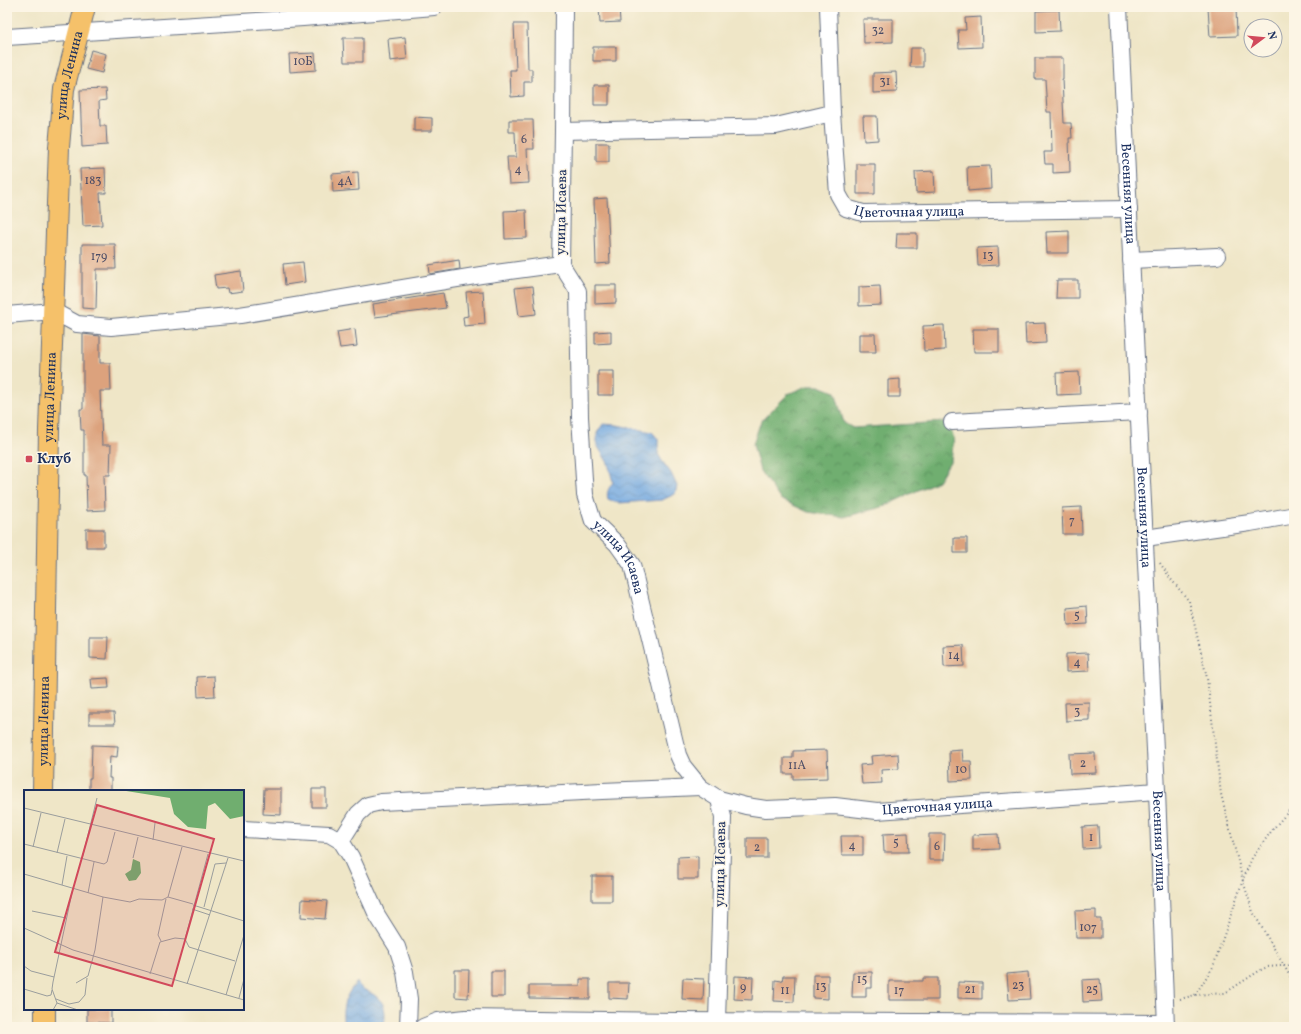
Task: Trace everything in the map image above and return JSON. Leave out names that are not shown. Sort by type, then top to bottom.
[{"type":"main road","name":"улица Ленина","points":[[43,790],[49,437],[59,147],[64,89],[85,7]]},
{"type":"main road","points":[[45,1010],[45,1027]]},
{"type":"street","points":[[7,37],[78,33],[302,13],[434,7]]},
{"type":"street","name":"улица Исаева","points":[[564,7],[561,264],[578,291],[580,417],[585,495],[593,521],[617,544],[632,565],[678,755],[683,766],[700,787],[719,799],[723,817],[715,1023]]},
{"type":"street","name":"Цветочная улица","points":[[828,7],[832,113],[838,194],[846,208],[863,213],[1129,209]]},
{"type":"street","name":"Весенняя улица","points":[[1119,7],[1157,791],[1166,1025]]},
{"type":"street","points":[[563,131],[776,126],[832,113]]},
{"type":"street","points":[[1131,260],[1217,256]]},
{"type":"street","points":[[7,314],[53,311],[77,324],[111,327],[240,315],[481,275],[561,264]]},
{"type":"street","points":[[952,422],[1139,412]]},
{"type":"street","points":[[1145,538],[1290,516]]},
{"type":"street","points":[[341,841],[358,814],[368,805],[381,802],[700,787]]},
{"type":"street","name":"Цветочная улица","points":[[719,799],[746,806],[766,809],[835,806],[877,811],[1157,791]]},
{"type":"street","points":[[244,829],[329,834],[341,841],[351,857],[378,915],[397,947],[405,972],[409,999],[408,1027]]},
{"type":"street","points":[[423,1027],[438,1021],[466,1018],[674,1024],[1166,1025]]},
{"type":"path","points":[[1157,558],[1170,578],[1190,601],[1207,678],[1221,794],[1243,881],[1253,912],[1294,984]]},
{"type":"path","points":[[1195,995],[1213,967],[1252,858],[1273,829],[1294,805]]},
{"type":"path","points":[[1165,1004],[1195,995],[1225,994],[1267,967],[1294,965]]},
{"type":"green space","points":[[807,386],[819,386],[835,392],[844,423],[853,428],[943,422],[950,428],[954,438],[951,460],[938,481],[882,507],[844,517],[808,512],[780,499],[760,471],[753,444],[761,421],[788,394]]},
{"type":"water","points":[[603,424],[617,425],[652,432],[658,439],[658,454],[671,473],[677,486],[675,494],[662,500],[618,503],[608,499],[609,488],[613,482],[608,463],[597,445],[597,433]]},
{"type":"water","points":[[357,982],[359,986],[375,995],[382,1002],[385,1010],[384,1027],[344,1027],[344,1003]]},
{"type":"building","points":[[599,7],[619,7],[620,22],[600,23]]},
{"type":"building","points":[[1236,7],[1237,36],[1210,37],[1208,8]]},
{"type":"building","points":[[1059,10],[1060,31],[1036,32],[1036,11]]},
{"type":"building","points":[[981,17],[982,47],[959,48],[958,30],[966,30],[965,18]]},
{"type":"building","points":[[863,19],[893,19],[893,42],[864,43]]},
{"type":"building","points":[[514,24],[527,24],[528,69],[532,69],[532,82],[524,82],[524,96],[511,97],[510,70],[516,70]]},
{"type":"building","points":[[405,37],[407,59],[390,61],[388,39]]},
{"type":"building","points":[[343,38],[363,38],[363,62],[344,62]]},
{"type":"building","points":[[593,47],[616,47],[616,61],[593,61]]},
{"type":"building","points":[[911,48],[923,48],[923,67],[910,67]]},
{"type":"building","points":[[91,50],[106,54],[102,73],[86,69]]},
{"type":"building","points":[[315,53],[316,70],[290,72],[289,54]]},
{"type":"building","points":[[1035,58],[1063,58],[1062,79],[1064,123],[1071,123],[1072,138],[1069,138],[1070,172],[1053,173],[1053,164],[1045,164],[1044,152],[1052,152],[1051,112],[1047,112],[1045,79],[1035,79]]},
{"type":"building","points":[[896,72],[897,92],[873,93],[873,73]]},
{"type":"building","points":[[594,85],[609,85],[609,105],[594,105]]},
{"type":"building","points":[[105,89],[106,100],[99,101],[100,126],[106,126],[107,145],[82,147],[80,90]]},
{"type":"building","points":[[863,116],[877,116],[878,140],[864,141]]},
{"type":"building","points":[[414,117],[432,118],[432,131],[414,131]]},
{"type":"building","points":[[509,120],[533,120],[534,149],[527,149],[529,183],[509,184],[507,157],[516,157],[515,132],[509,132]]},
{"type":"building","points":[[596,143],[609,143],[609,162],[596,162]]},
{"type":"building","points":[[857,164],[875,164],[875,194],[857,194]]},
{"type":"building","points":[[990,166],[991,189],[968,191],[967,167]]},
{"type":"building","points":[[105,168],[106,193],[100,193],[102,225],[83,226],[80,169]]},
{"type":"building","points":[[934,171],[935,192],[916,193],[915,172]]},
{"type":"building","points":[[358,172],[359,190],[333,192],[332,174]]},
{"type":"building","points":[[607,198],[610,263],[596,264],[594,199]]},
{"type":"building","points":[[526,210],[527,238],[505,239],[504,211]]},
{"type":"building","points":[[1069,231],[1069,253],[1047,253],[1046,232]]},
{"type":"building","points":[[897,233],[917,233],[917,248],[896,248]]},
{"type":"building","points":[[82,244],[115,244],[116,269],[97,269],[96,309],[82,308]]},
{"type":"building","points":[[998,247],[999,265],[978,266],[977,248]]},
{"type":"building","points":[[459,260],[460,269],[430,274],[429,265]]},
{"type":"building","points":[[303,262],[305,282],[285,285],[283,264]]},
{"type":"building","points":[[241,271],[243,291],[228,293],[227,288],[216,289],[214,275]]},
{"type":"building","points":[[1057,280],[1078,280],[1078,298],[1056,298]]},
{"type":"building","points":[[595,285],[616,285],[616,303],[595,304]]},
{"type":"building","points":[[533,286],[536,314],[519,316],[515,288]]},
{"type":"building","points":[[880,286],[881,305],[859,306],[859,287]]},
{"type":"building","points":[[483,291],[485,324],[464,326],[463,317],[468,316],[466,292]]},
{"type":"building","points":[[443,293],[446,308],[375,317],[373,304]]},
{"type":"building","points":[[1045,323],[1046,343],[1026,344],[1025,324]]},
{"type":"building","points":[[944,325],[945,350],[924,351],[923,326]]},
{"type":"building","points":[[355,329],[357,346],[340,348],[337,332]]},
{"type":"building","points":[[973,329],[999,329],[999,352],[974,352]]},
{"type":"building","points":[[611,331],[611,343],[595,344],[595,332]]},
{"type":"building","points":[[83,334],[100,336],[100,363],[110,363],[111,391],[100,391],[102,445],[111,445],[110,475],[104,475],[105,510],[87,511],[86,475],[84,475],[84,430],[81,430],[80,409],[83,409]]},
{"type":"building","points":[[859,334],[875,334],[876,352],[859,352]]},
{"type":"building","points":[[598,371],[614,371],[614,395],[598,395]]},
{"type":"building","points":[[1079,372],[1080,394],[1057,395],[1056,373]]},
{"type":"building","points":[[900,379],[900,397],[888,397],[888,380]]},
{"type":"building","points":[[1081,507],[1082,534],[1063,534],[1062,508]]},
{"type":"building","points":[[86,529],[104,529],[104,547],[86,547]]},
{"type":"building","points":[[954,538],[967,538],[967,553],[954,553]]},
{"type":"building","points":[[1087,606],[1088,624],[1068,625],[1067,608]]},
{"type":"building","points":[[90,637],[108,637],[107,659],[90,658]]},
{"type":"building","points":[[963,645],[964,666],[944,667],[943,646]]},
{"type":"building","points":[[1088,653],[1089,671],[1066,672],[1066,654]]},
{"type":"building","points":[[214,676],[215,696],[198,697],[197,677]]},
{"type":"building","points":[[108,678],[109,688],[92,689],[91,679]]},
{"type":"building","points":[[1089,702],[1089,720],[1066,721],[1065,703]]},
{"type":"building","points":[[89,713],[114,713],[115,724],[89,724]]},
{"type":"building","points":[[92,745],[118,746],[117,757],[110,756],[109,778],[111,778],[111,790],[89,790],[89,778],[91,778]]},
{"type":"building","points":[[827,750],[828,778],[793,779],[793,774],[784,774],[784,758],[793,758],[793,751]]},
{"type":"building","points":[[962,750],[963,761],[971,761],[972,780],[950,781],[949,751]]},
{"type":"building","points":[[1095,753],[1096,773],[1070,774],[1069,754]]},
{"type":"building","points":[[898,754],[899,769],[881,770],[882,783],[862,784],[860,765],[872,764],[871,756]]},
{"type":"building","points":[[264,789],[281,789],[281,815],[263,814]]},
{"type":"building","points":[[312,789],[326,789],[326,807],[312,807]]},
{"type":"building","points":[[1098,826],[1099,848],[1083,849],[1082,827]]},
{"type":"building","points":[[908,833],[909,852],[884,852],[883,834]]},
{"type":"building","points":[[929,834],[945,834],[944,860],[929,860]]},
{"type":"building","points":[[998,834],[999,849],[973,850],[973,835]]},
{"type":"building","points":[[841,836],[863,836],[863,855],[842,855]]},
{"type":"building","points":[[747,838],[767,838],[767,858],[747,858]]},
{"type":"building","points":[[698,856],[698,879],[678,879],[678,857]]},
{"type":"building","points":[[592,876],[612,876],[612,901],[592,901]]},
{"type":"building","points":[[302,899],[327,901],[325,919],[301,917]]},
{"type":"building","points":[[1096,910],[1096,919],[1101,919],[1101,938],[1076,938],[1075,911]]},
{"type":"building","points":[[455,970],[469,970],[468,998],[455,997]]},
{"type":"building","points":[[491,971],[504,971],[504,997],[491,997]]},
{"type":"building","points":[[853,972],[872,972],[872,988],[866,988],[866,997],[852,997]]},
{"type":"building","points":[[1028,972],[1030,999],[1009,1000],[1007,974]]},
{"type":"building","points":[[813,975],[828,975],[828,999],[813,998]]},
{"type":"building","points":[[735,976],[753,977],[752,1000],[734,999]]},
{"type":"building","points":[[783,976],[795,976],[794,1002],[774,1001],[775,980],[782,981]]},
{"type":"building","points":[[683,978],[704,979],[703,1000],[682,999]]},
{"type":"building","points":[[923,978],[938,978],[938,1000],[889,1000],[889,981],[923,981]]},
{"type":"building","points":[[580,979],[590,979],[590,999],[529,998],[529,986],[580,986]]},
{"type":"building","points":[[1100,979],[1102,1001],[1083,1002],[1082,980]]},
{"type":"building","points":[[958,982],[982,983],[982,999],[958,998]]},
{"type":"building","points":[[609,983],[629,983],[628,999],[609,998]]},
{"type":"building","points":[[87,1010],[111,1010],[111,1023],[87,1022]]},
{"type":"place","name":"Клуб","points":[[29,459]]}]
